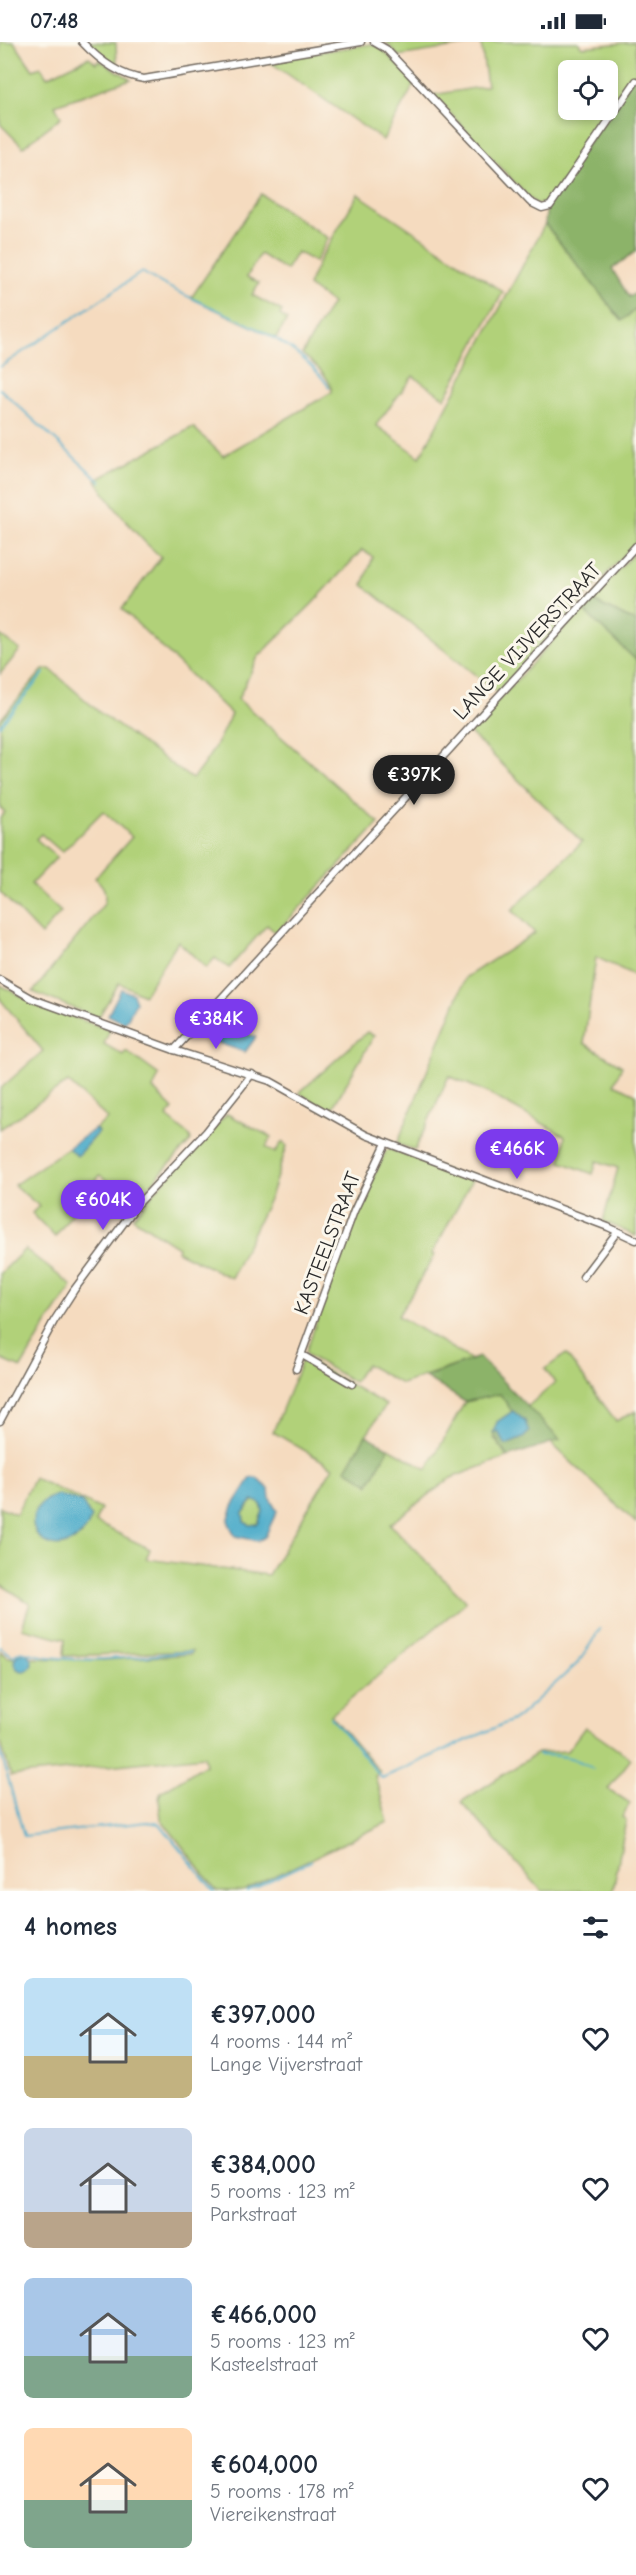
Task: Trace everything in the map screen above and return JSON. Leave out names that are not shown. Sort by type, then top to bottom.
[{"type":"street","points":[[82,42],[105,62],[123,73],[144,79],[361,42]]},
{"type":"street","points":[[374,42],[386,49],[530,202],[542,208],[550,206],[636,81]]},
{"type":"street","name":"LANGE VIJVERSTRAAT","points":[[174,1050],[636,546]]},
{"type":"street","points":[[0,980],[33,999],[174,1050],[270,1081],[344,1124],[386,1143],[636,1240]]},
{"type":"street","points":[[0,1421],[54,1321],[74,1290],[137,1205],[206,1132],[252,1074]]},
{"type":"street","name":"KASTEELSTRAAT","points":[[296,1369],[354,1212],[386,1143]]},
{"type":"street","points":[[583,1277],[617,1232]]},
{"type":"street","points":[[302,1356],[352,1384]]},
{"type":"green space","points":[[0,42],[14,42],[33,70],[41,67],[47,77],[89,57],[96,63],[99,60],[131,79],[55,105],[61,117],[23,147],[0,124]]},
{"type":"green space","points":[[86,42],[116,43],[117,66]]},
{"type":"green space","points":[[386,42],[578,42],[582,47],[635,42],[636,73],[618,100],[618,60],[558,60],[558,120],[604,120],[547,204],[537,204],[530,199],[433,95],[487,86],[481,43],[398,56]]},
{"type":"green space","points":[[371,44],[380,47],[412,79],[414,85],[383,140],[267,60]]},
{"type":"green space","points":[[636,73],[636,251],[612,269],[629,297],[636,293],[636,309],[622,321],[545,224],[547,204],[604,120],[618,120],[618,99]]},
{"type":"green space","points":[[261,194],[328,238],[315,262],[297,252],[286,270],[260,254],[247,277],[259,283],[252,295],[282,311],[280,315],[287,320],[276,338],[191,298]]},
{"type":"green space","points":[[358,194],[503,292],[445,398],[413,376],[376,425],[420,457],[545,224],[621,320],[636,309],[636,542],[498,693],[363,585],[373,557],[362,550],[258,657],[238,699],[379,823],[276,933],[267,925],[229,968],[215,958],[206,968],[178,941],[144,995],[119,983],[98,1018],[33,992],[104,904],[104,890],[95,878],[132,837],[103,811],[62,852],[41,834],[36,839],[57,857],[31,884],[61,912],[41,935],[0,892],[0,818],[5,812],[0,808],[0,720],[43,670],[50,669],[99,712],[192,779],[204,764],[231,714],[122,609],[161,557],[125,521],[96,480],[193,427],[223,456],[332,392],[325,376],[302,354],[332,303],[308,286],[318,263]]},
{"type":"green space","points":[[636,551],[636,622],[591,600]]},
{"type":"green space","points":[[591,600],[636,622],[636,660],[582,609]]},
{"type":"green space","points":[[582,609],[636,660],[636,976],[596,957],[584,1043],[622,1066],[614,1084],[636,1094],[636,1236],[603,1221],[618,1168],[597,1161],[593,1174],[561,1162],[565,1136],[486,1092],[449,1076],[415,1150],[397,1144],[466,977],[535,933],[512,910],[582,842],[469,732]]},
{"type":"green space","points":[[0,635],[20,650],[0,674]]},
{"type":"green space","points":[[0,985],[39,1005],[110,1030],[104,1044],[123,1055],[126,1051],[159,1075],[153,1089],[173,1109],[167,1117],[190,1136],[191,1141],[133,1203],[100,1175],[55,1237],[32,1213],[39,1206],[14,1185],[68,1148],[77,1155],[98,1132],[95,1129],[108,1119],[68,1082],[0,1129],[0,1089],[43,1051],[0,999]]},
{"type":"green space","points":[[367,1032],[374,1036],[330,1112],[299,1093]]},
{"type":"green space","points":[[227,1114],[271,1137],[266,1147],[275,1153],[282,1142],[287,1146],[270,1197],[231,1278],[177,1251],[178,1247],[133,1218],[154,1192]]},
{"type":"green space","points":[[389,1149],[472,1180],[432,1254],[435,1255],[398,1316],[472,1360],[401,1384],[366,1364],[354,1382],[307,1355],[306,1351],[354,1217]]},
{"type":"green space","points":[[25,1249],[71,1285],[71,1288],[21,1368],[0,1359],[0,1274]]},
{"type":"green space","points":[[566,1354],[616,1421],[636,1411],[636,1523],[551,1443],[559,1440],[527,1407],[555,1383],[545,1369]]},
{"type":"green space","points":[[479,1357],[560,1440],[507,1457],[493,1433],[497,1431],[506,1444],[525,1421],[511,1410],[500,1394],[465,1402],[425,1377]]},
{"type":"green space","points":[[303,1358],[386,1405],[366,1435],[369,1484],[389,1448],[427,1469],[465,1402],[500,1394],[513,1411],[497,1422],[494,1438],[507,1457],[451,1478],[390,1524],[466,1602],[331,1715],[380,1772],[375,1776],[388,1822],[243,1891],[217,1891],[161,1819],[159,1798],[161,1792],[206,1764],[204,1756],[11,1776],[0,1740],[0,1651],[8,1657],[15,1658],[16,1663],[32,1658],[104,1660],[191,1654],[192,1651],[64,1656],[65,1639],[22,1628],[30,1603],[0,1584],[0,1507],[16,1514],[34,1478],[101,1509],[95,1522],[150,1549],[146,1559],[268,1575],[333,1467],[273,1432]],"holes":[[[82,1502],[88,1511],[82,1535],[64,1545],[50,1544]]]},
{"type":"green space","points":[[366,1435],[389,1448],[369,1484],[346,1469]]},
{"type":"green space","points":[[254,1500],[261,1504],[263,1511],[258,1524],[250,1525],[244,1522],[243,1513]]},
{"type":"green space","points":[[585,1727],[631,1759],[608,1789],[630,1803],[622,1817],[626,1820],[613,1891],[542,1891],[461,1802],[537,1753],[567,1751]]},
{"type":"water","points":[[121,989],[133,994],[136,1002],[124,1023],[108,1015]]},
{"type":"water","points":[[222,1024],[256,1037],[245,1052],[210,1040]]},
{"type":"water","points":[[95,1129],[98,1132],[77,1156],[68,1148]]},
{"type":"water","points":[[513,1411],[525,1421],[529,1432],[523,1438],[506,1445],[497,1431],[493,1433],[497,1422]]},
{"type":"water","points":[[251,1478],[257,1478],[269,1489],[270,1499],[277,1511],[265,1537],[258,1541],[235,1536],[228,1521],[233,1506]],"holes":[[[253,1500],[261,1504],[263,1511],[258,1524],[250,1525],[244,1522],[243,1513]]]},
{"type":"water","points":[[58,1495],[82,1502],[91,1517],[81,1535],[59,1546],[48,1544],[40,1538],[34,1529],[33,1519],[36,1510],[44,1501]]},
{"type":"water","points":[[23,1653],[29,1656],[32,1662],[29,1668],[23,1671],[17,1668],[14,1662],[17,1656]]},
{"type":"waterway","points":[[0,367],[142,272],[166,286],[267,334],[311,366],[329,387]]},
{"type":"waterway","points":[[0,389],[101,482]]},
{"type":"waterway","points":[[0,725],[44,673]]},
{"type":"waterway","points":[[331,1717],[382,1778],[517,1718],[579,1662],[600,1629]]},
{"type":"waterway","points":[[0,1647],[13,1656],[21,1651],[41,1656],[83,1659],[126,1658],[190,1652]]},
{"type":"waterway","points":[[0,1749],[24,1836],[147,1822],[160,1824],[214,1891]]},
{"type":"waterway","points":[[538,1755],[567,1757],[593,1769]]},
{"type":"waterway","points":[[247,1891],[311,1861]]}]
